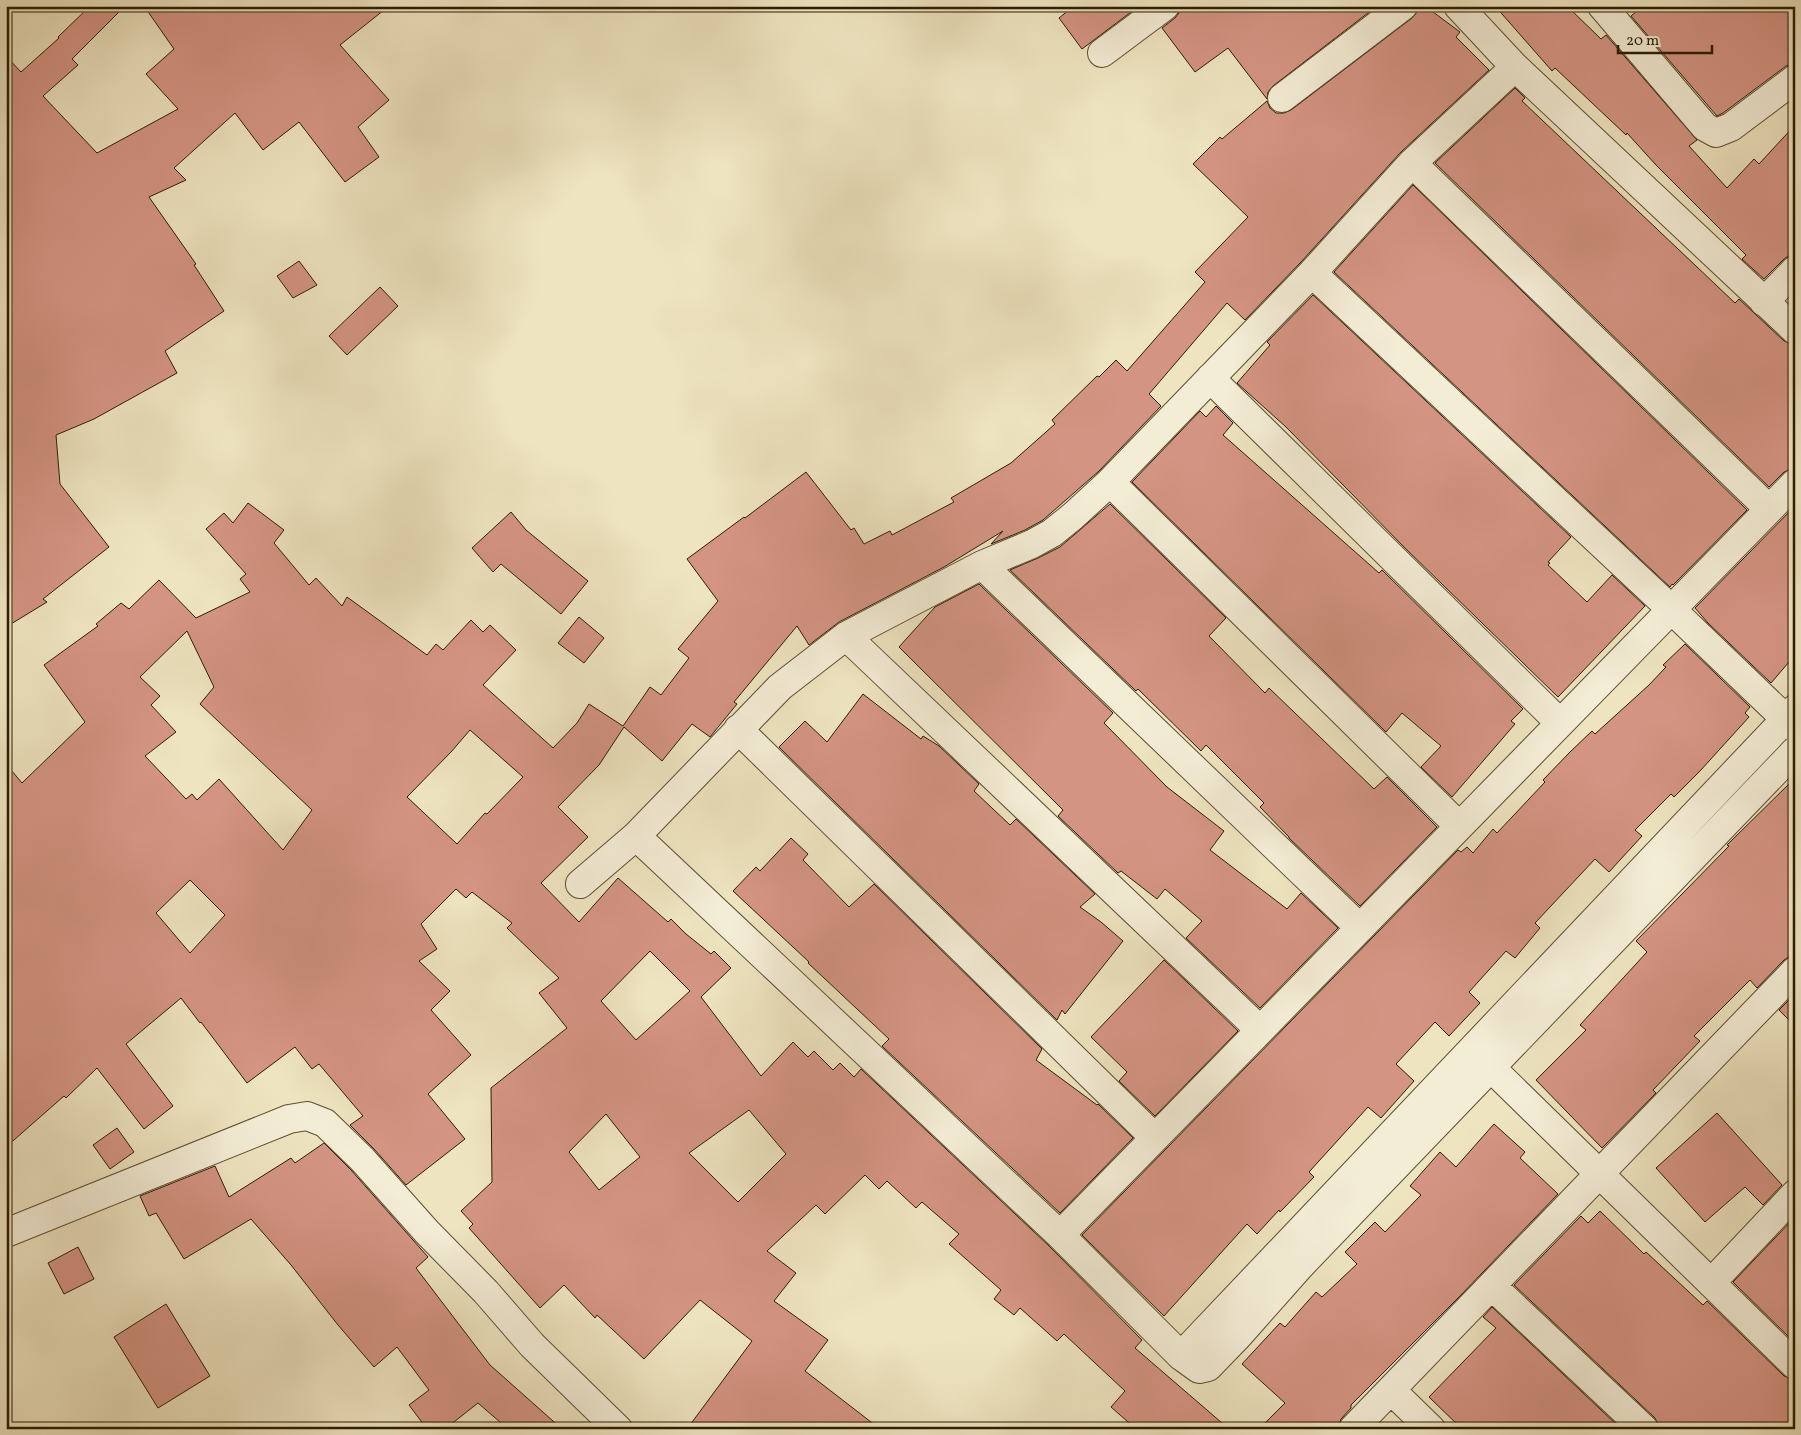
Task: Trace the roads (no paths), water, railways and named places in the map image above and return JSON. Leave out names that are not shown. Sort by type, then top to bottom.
[{"type":"street","points":[[1102,53],[1165,6]]},
{"type":"street","points":[[1282,98],[1402,6]]},
{"type":"street","points":[[1458,6],[1515,67],[1795,330]]},
{"type":"street","points":[[1610,9],[1705,127],[1716,132],[1731,127],[1795,79]]},
{"type":"street","points":[[580,884],[636,836],[780,687],[846,636],[982,565],[1032,544],[1052,533],[1110,482],[1312,273],[1412,163],[1515,67]]},
{"type":"street","points":[[1412,163],[1769,509]]},
{"type":"street","points":[[1764,302],[1795,270]]},
{"type":"street","points":[[636,836],[1060,1235],[1181,1356],[1199,1369],[1208,1367],[1301,1265],[1481,1058],[1792,719],[1671,609],[1312,273]]},
{"type":"street","points":[[1210,378],[1560,723]]},
{"type":"street","points":[[1110,482],[1460,826]]},
{"type":"street","points":[[1060,1235],[1795,483]]},
{"type":"street","points":[[982,565],[1360,928]]},
{"type":"street","points":[[846,636],[1260,1030]]},
{"type":"street","points":[[738,729],[1155,1138]]},
{"type":"street","points":[[1481,1058],[1795,751]]},
{"type":"street","points":[[1353,1429],[1795,971]]},
{"type":"street","points":[[1481,1058],[1795,1365]]},
{"type":"street","points":[[6,1233],[289,1119],[307,1116],[325,1123],[362,1159],[427,1232],[486,1292],[532,1345],[618,1429]]},
{"type":"street","points":[[1712,1283],[1795,1194]]},
{"type":"street","points":[[1492,1286],[1644,1429]]},
{"type":"street","points":[[1391,1390],[1431,1429]]}]
